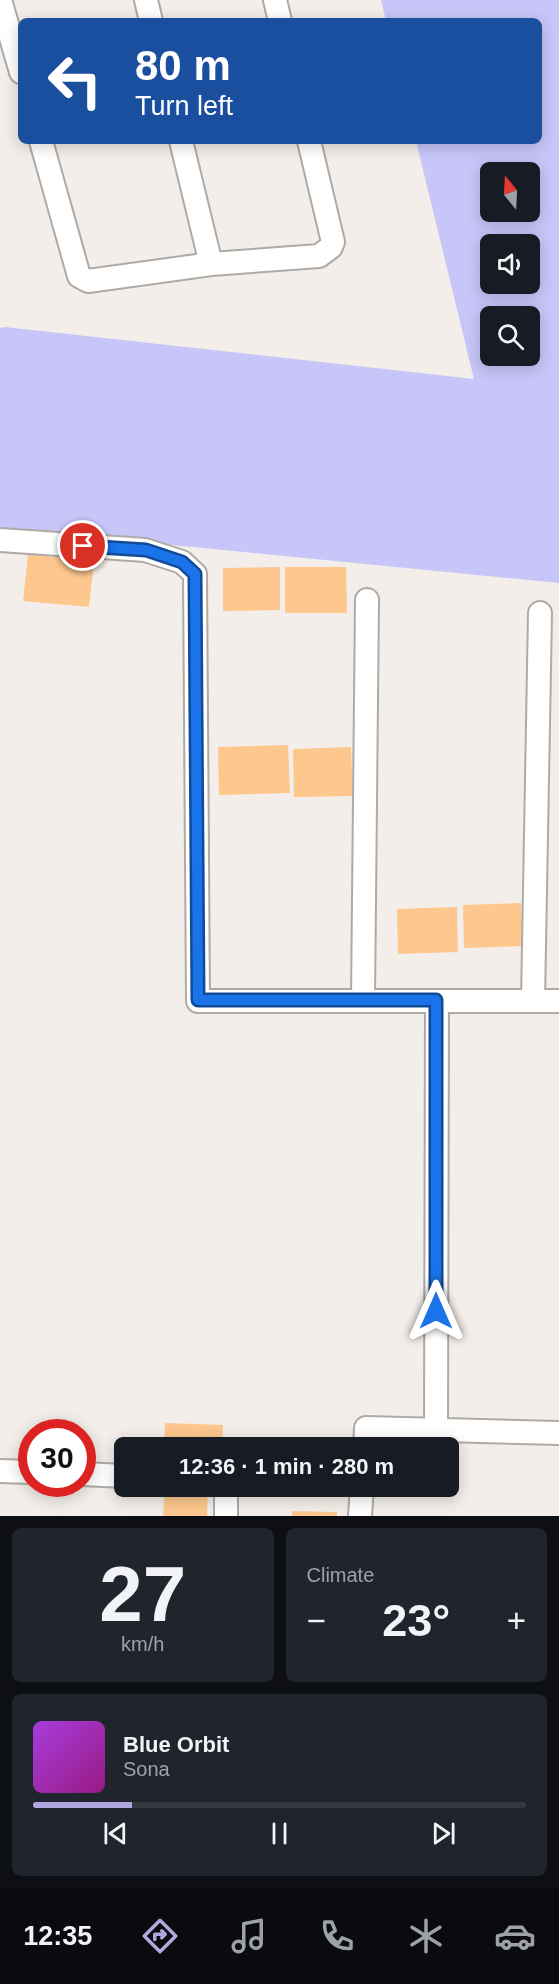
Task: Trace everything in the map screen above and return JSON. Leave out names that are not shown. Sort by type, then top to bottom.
[{"type":"street","points":[[0,0],[18,62]]},
{"type":"street","points":[[146,0],[150,18]]},
{"type":"street","points":[[275,0],[279,18]]},
{"type":"street","points":[[42,144],[79,276],[82,280],[88,281],[211,264],[319,256],[331,247],[333,242],[310,144]]},
{"type":"street","points":[[182,144],[211,264]]},
{"type":"street","points":[[0,540],[146,550],[182,562],[195,574],[198,1000],[559,1001]]},
{"type":"street","points":[[363,1000],[367,600]]},
{"type":"street","points":[[533,1001],[540,613]]},
{"type":"street","points":[[436,1000],[436,1430]]},
{"type":"street","points":[[366,1437],[366,1428],[559,1433]]},
{"type":"street","points":[[0,1471],[18,1472]]},
{"type":"street","points":[[96,1475],[114,1476]]},
{"type":"street","points":[[226,1497],[226,1516]]},
{"type":"street","points":[[360,1516],[361,1497]]},
{"type":"shaded area","points":[[381,0],[559,0],[559,583],[0,528],[0,328],[474,379],[417,144],[542,144],[542,18],[385,18]]},
{"type":"building","points":[[28,554],[94,561],[89,607],[23,601]]},
{"type":"building","points":[[280,567],[280,610],[223,611],[223,568]]},
{"type":"building","points":[[285,567],[346,567],[347,613],[285,613]]},
{"type":"building","points":[[288,745],[290,793],[219,795],[218,747]]},
{"type":"building","points":[[351,747],[353,796],[294,797],[293,749]]},
{"type":"building","points":[[521,903],[523,946],[464,948],[463,905]]},
{"type":"building","points":[[457,907],[458,952],[398,954],[397,909]]},
{"type":"building","points":[[165,1423],[223,1425],[222,1437],[164,1437]]},
{"type":"building","points":[[164,1497],[208,1497],[207,1516],[163,1516]]},
{"type":"building","points":[[292,1511],[337,1512],[337,1516],[292,1516]]},
{"type":"route","points":[[83,546],[146,550],[182,562],[195,574],[198,1000],[436,1000],[436,1311]]}]
